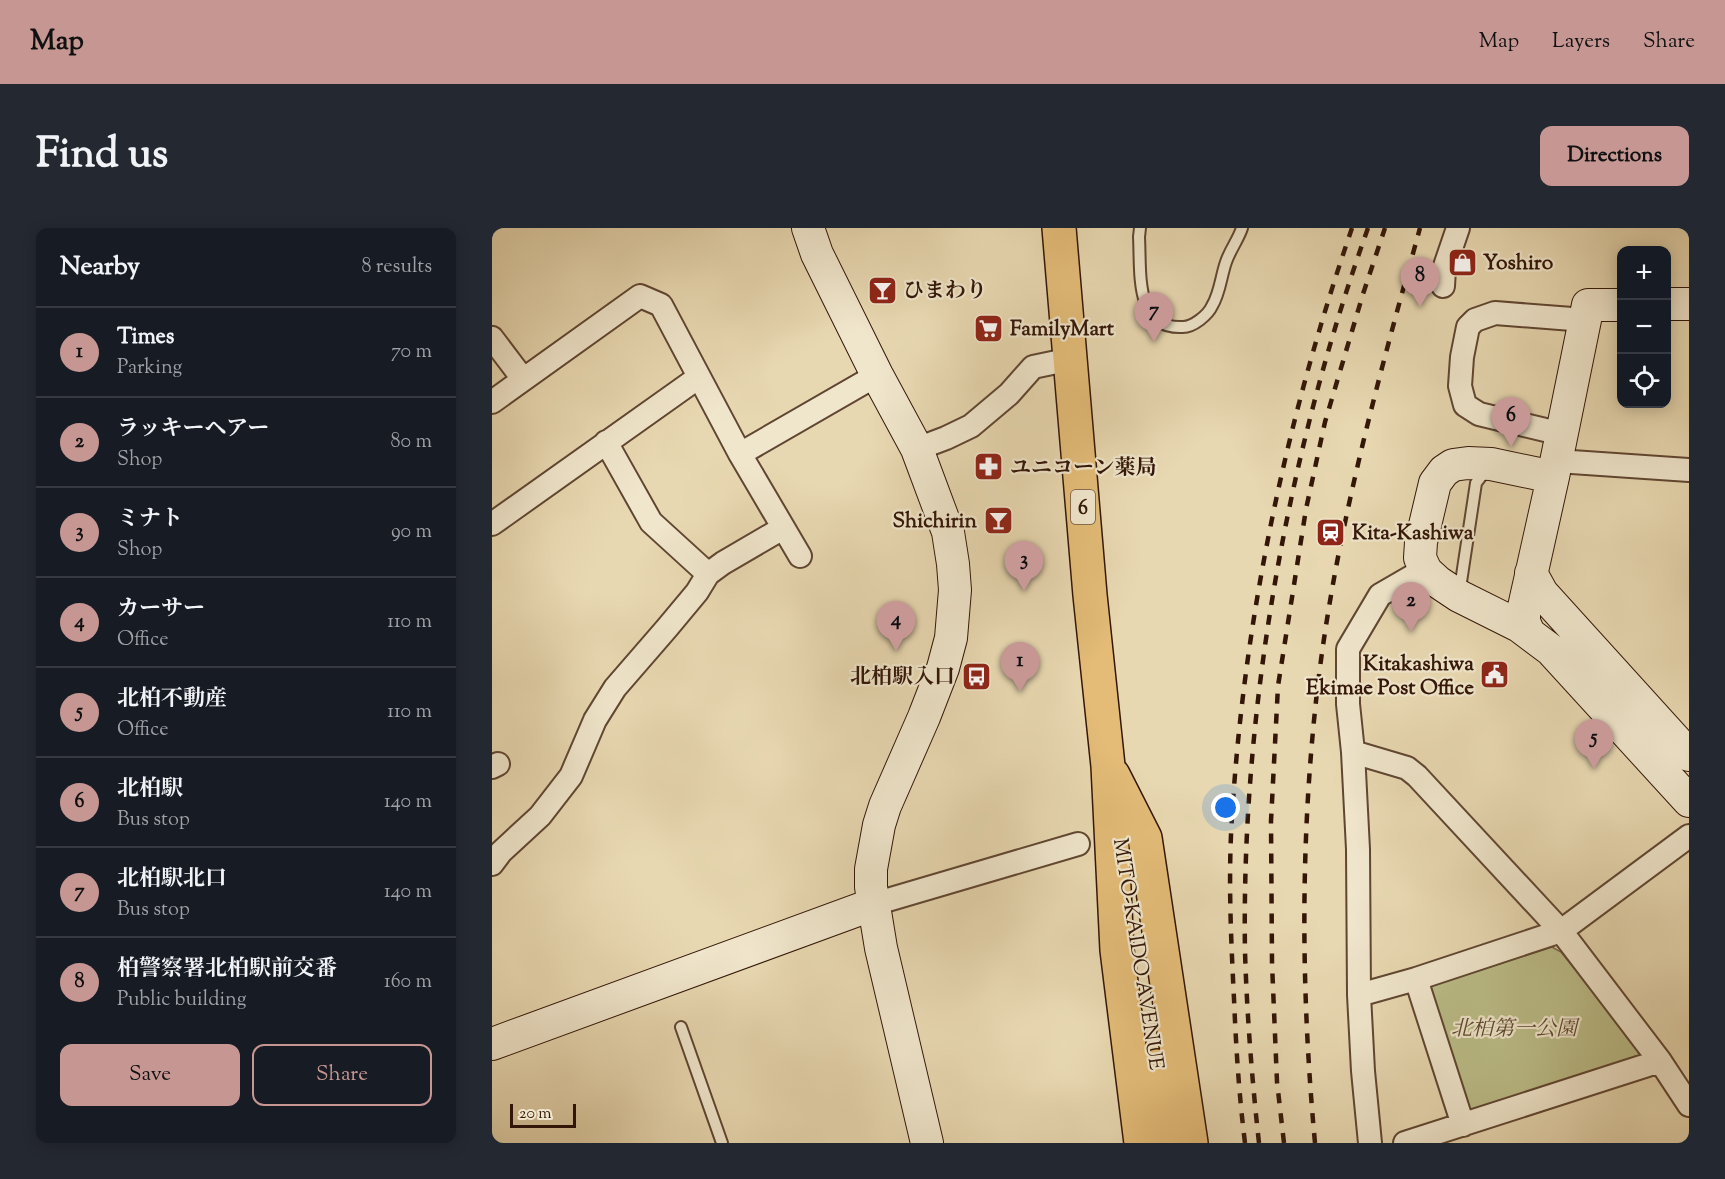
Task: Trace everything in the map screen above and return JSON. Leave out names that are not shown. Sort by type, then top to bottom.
[{"type":"highway","name":"MITO-KAIDO AVENUE","points":[[1059,228],[1090,596],[1108,766],[1117,950],[1141,1143]]},
{"type":"highway","name":"MITO-KAIDO AVENUE","points":[[1108,766],[1144,957],[1167,1143]]},
{"type":"highway","points":[[1108,766],[1145,838],[1191,1143]]},
{"type":"street","points":[[808,228],[817,254],[877,375],[917,449],[948,532],[955,590],[951,638],[943,668],[879,825],[872,869],[874,904],[897,1021],[927,1143]]},
{"type":"street","points":[[1443,286],[1444,269],[1458,228]]},
{"type":"street","points":[[492,402],[640,296],[661,305],[740,454],[800,556]]},
{"type":"street","points":[[1671,304],[1689,304]]},
{"type":"street","points":[[1524,628],[1523,615],[1588,305],[1617,305]]},
{"type":"street","points":[[1557,457],[1465,405],[1460,386],[1462,357],[1468,327],[1475,320],[1495,313],[1585,320]]},
{"type":"street","points":[[492,338],[524,379]]},
{"type":"street","points":[[917,449],[971,426],[1009,394],[1033,367],[1071,359]]},
{"type":"street","points":[[740,454],[877,375]]},
{"type":"street","points":[[492,525],[699,377]]},
{"type":"street","points":[[606,442],[651,522],[708,574]]},
{"type":"street","points":[[1689,470],[1557,457],[1491,464],[1453,465],[1444,471],[1435,483],[1420,550],[1420,558],[1425,569],[1438,582],[1471,602],[1524,628],[1564,662],[1689,801]]},
{"type":"street","points":[[492,864],[501,852],[540,816],[571,776],[596,720],[615,688],[675,619],[708,574],[723,562],[783,528]]},
{"type":"street","points":[[1371,1143],[1362,1071],[1358,849],[1348,704],[1348,649],[1380,595],[1425,569]]},
{"type":"street","points":[[1532,573],[1547,600],[1689,755]]},
{"type":"street","points":[[1353,752],[1407,768],[1417,776],[1561,931],[1660,1061],[1689,1105]]},
{"type":"street","points":[[1359,995],[1416,979],[1561,931],[1689,836]]},
{"type":"street","points":[[492,1044],[874,904],[1078,844]]},
{"type":"street","points":[[1416,979],[1463,1125]]},
{"type":"street","points":[[1405,1143],[1660,1061]]},
{"type":"lane","points":[[1140,228],[1142,294],[1151,316],[1159,323],[1172,328],[1190,327],[1212,308],[1227,259],[1242,228]]},
{"type":"lane","points":[[1471,602],[1461,582],[1463,567],[1476,483],[1480,475],[1491,464]]},
{"type":"lane","points":[[681,1027],[722,1143]]},
{"type":"green space","name":"北柏第一公園","points":[[1552,947],[1561,952],[1640,1049],[1637,1058],[1471,1111],[1463,1105],[1427,993],[1433,985]]},
{"type":"railway","points":[[1245,1143],[1239,1089],[1230,885],[1232,817],[1238,742],[1258,593],[1272,518],[1308,372],[1352,228]]},
{"type":"railway","points":[[1259,1143],[1250,1048],[1245,952],[1246,861],[1251,769],[1261,677],[1292,493],[1339,314],[1368,228]]},
{"type":"railway","points":[[1284,1143],[1277,1082],[1272,963],[1271,821],[1278,686],[1306,509],[1325,422],[1385,228]]},
{"type":"railway","points":[[1315,1143],[1307,1030],[1304,918],[1311,748],[1317,692],[1346,516],[1420,228]]},
{"type":"place","name":"Yoshiro","points":[[1462,262]]},
{"type":"place","name":"ひまわり","points":[[882,290]]},
{"type":"place","name":"柏警察署北柏駅前交番","points":[[1420,307]]},
{"type":"place","name":"FamilyMart","points":[[989,328]]},
{"type":"place","name":"北柏駅北口","points":[[1154,342]]},
{"type":"place","name":"北柏駅","points":[[1511,447]]},
{"type":"place","name":"ユニコーン薬局","points":[[989,467]]},
{"type":"place","name":"Shichirin","points":[[998,520]]},
{"type":"place","name":"Kita-Kashiwa","points":[[1331,532]]},
{"type":"place","name":"ミナト","points":[[1024,591]]},
{"type":"place","name":"ラッキーヘアー","points":[[1411,632]]},
{"type":"place","name":"カーサー","points":[[896,651]]},
{"type":"place","name":"Kitakashiwa Ekimae Post Office","points":[[1495,675]]},
{"type":"place","name":"北柏駅入口","points":[[976,676]]},
{"type":"place","name":"Times","points":[[1020,692]]},
{"type":"place","name":"北柏不動産","points":[[1594,769]]}]
